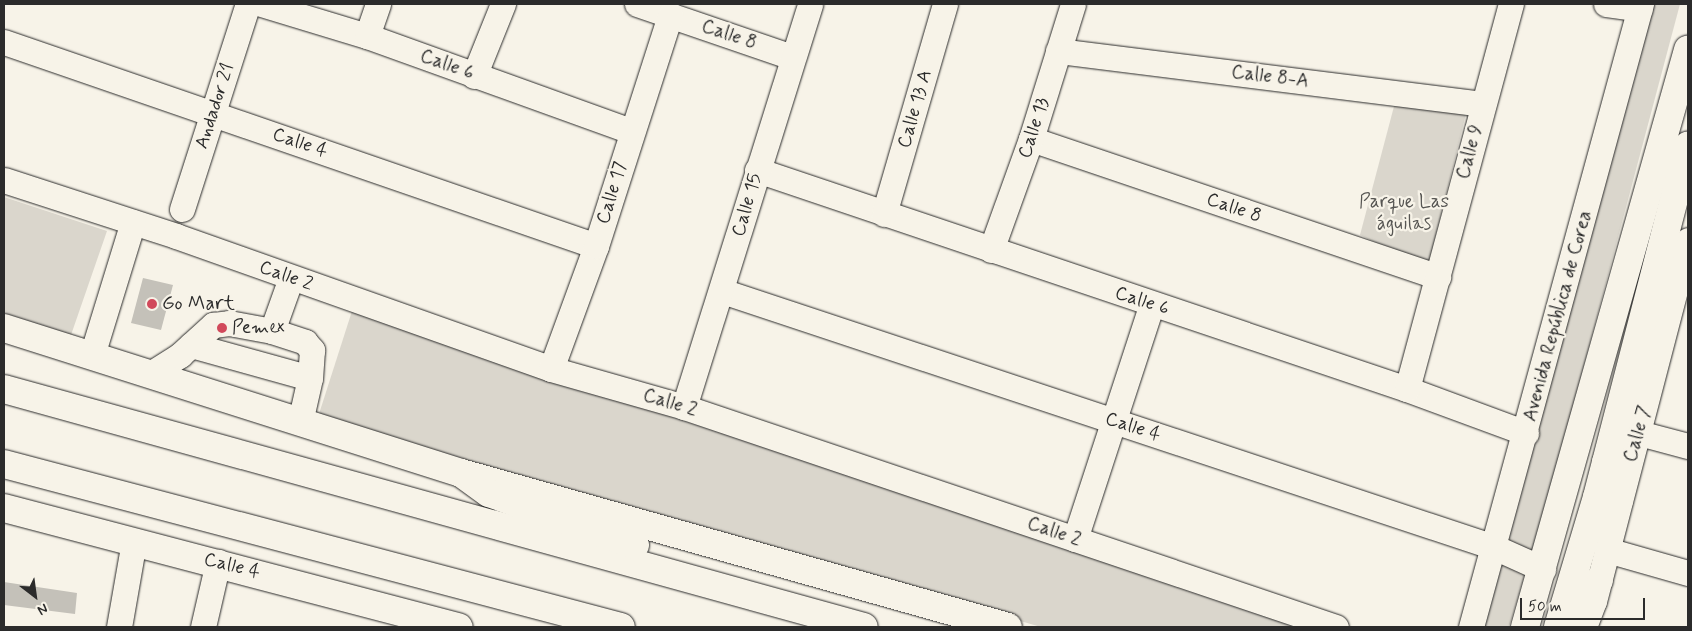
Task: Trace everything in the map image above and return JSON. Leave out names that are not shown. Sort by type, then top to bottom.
[{"type":"main road","points":[[1525,627],[1543,569],[1688,50]]},
{"type":"main road","points":[[1558,627],[1606,462],[1675,242],[1688,146]]},
{"type":"main road","points":[[1675,242],[1688,223]]},
{"type":"main road","points":[[4,328],[461,473],[1008,627]]},
{"type":"main road","points":[[4,389],[756,595],[864,627]]},
{"type":"main road","points":[[1606,462],[1619,501]]},
{"type":"main road","points":[[4,464],[621,627]]},
{"type":"main road","points":[[461,473],[490,493],[665,555],[756,595]]},
{"type":"main road","name":"Calle 4","points":[[4,508],[218,562],[460,627]]},
{"type":"main road","points":[[1558,627],[1599,580]]},
{"type":"street","name":"Andador 21","points":[[182,208],[248,4]]},
{"type":"street","name":"Calle 6","points":[[261,4],[367,36],[631,132]]},
{"type":"street","points":[[367,36],[378,4]]},
{"type":"street","points":[[474,76],[502,4]]},
{"type":"street","name":"Calle 8","points":[[637,4],[792,57]]},
{"type":"street","name":"Calle 15","points":[[684,407],[810,4]]},
{"type":"street","name":"Calle 13 A","points":[[884,214],[945,4]]},
{"type":"street","name":"Calle 13","points":[[991,250],[1031,139],[1073,4]]},
{"type":"street","name":"Calle 9","points":[[1407,389],[1482,104],[1511,4]]},
{"type":"street","points":[[1606,4],[1640,7]]},
{"type":"street","name":"Avenida República de Corea","points":[[1471,627],[1526,432],[1640,7]]},
{"type":"street","name":"Calle 17","points":[[551,369],[596,246],[670,15]]},
{"type":"street","name":"Calle 4","points":[[4,42],[212,112],[596,246]]},
{"type":"street","name":"Calle 8-A","points":[[1058,51],[1482,104]]},
{"type":"street","name":"Calle 8","points":[[1031,139],[1438,277]]},
{"type":"street","name":"Calle 6","points":[[757,170],[1407,389],[1526,432]]},
{"type":"street","name":"Calle 2","points":[[4,180],[133,222],[551,369],[684,407],[1336,627]]},
{"type":"street","points":[[92,355],[133,222]]},
{"type":"street","name":"Calle 7","points":[[1584,627],[1599,580],[1639,433],[1679,310],[1675,242]]},
{"type":"street","points":[[272,331],[291,278]]},
{"type":"street","name":"Calle 4","points":[[722,290],[1494,547],[1543,569]]},
{"type":"street","points":[[1074,539],[1152,304]]},
{"type":"street","points":[[150,374],[191,345],[213,325],[229,323],[272,331],[305,342],[312,350],[310,378],[300,422]]},
{"type":"street","points":[[191,345],[310,378]]},
{"type":"street","points":[[1639,433],[1688,446]]},
{"type":"street","points":[[119,627],[134,541]]},
{"type":"street","points":[[1607,550],[1688,573]]},
{"type":"street","points":[[203,627],[218,562]]},
{"type":"green space","points":[[1649,4],[1680,4],[1556,471],[1509,627],[1479,627]]},
{"type":"green space","name":"Parque Las águilas","points":[[1397,95],[1468,106],[1428,267],[1360,235]]},
{"type":"green space","points":[[4,197],[107,231],[71,335],[4,313]]},
{"type":"green space","points":[[352,311],[1307,627],[1041,627],[318,417]]},
{"type":"building","name":"Go Mart","points":[[143,278],[173,285],[161,330],[131,323]]},
{"type":"building","points":[[4,582],[77,593],[75,614],[4,605]]},
{"type":"place","name":"Go Mart","points":[[152,304]]},
{"type":"place","name":"Pemex","points":[[222,328]]}]
